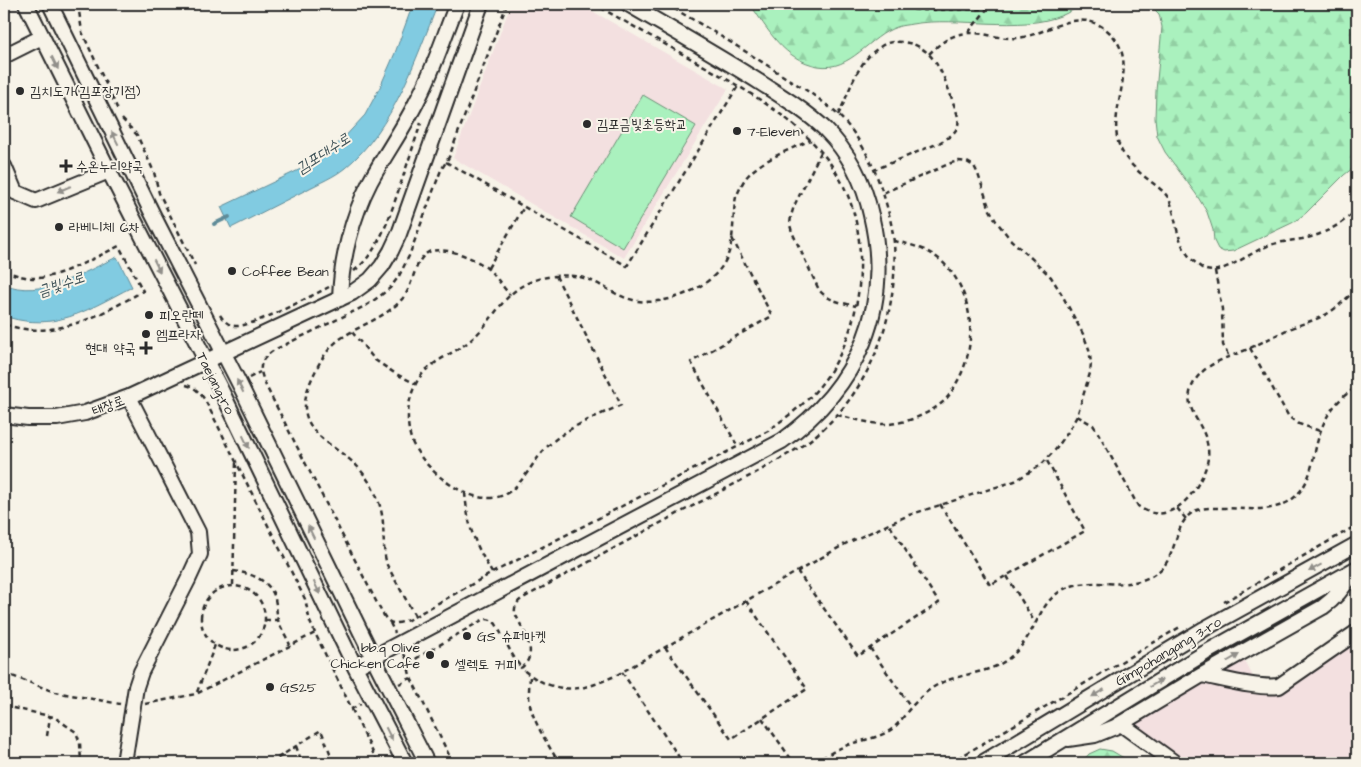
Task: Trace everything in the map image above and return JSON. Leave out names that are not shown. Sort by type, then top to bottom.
[{"type":"street","name":"Taejang-ro","points":[[26,4],[226,401],[355,667],[404,763]]},
{"type":"street","name":"Taejang-ro","points":[[50,4],[152,213],[239,383],[427,763]]},
{"type":"street","points":[[340,299],[340,281],[349,239],[362,200],[370,182],[419,98],[457,4]]},
{"type":"street","name":"태장로","points":[[4,415],[28,418],[58,418],[86,413],[129,397],[362,287],[382,266],[399,234],[481,4]]},
{"type":"street","points":[[355,667],[782,441],[809,420],[839,388],[855,361],[866,337],[877,294],[879,271],[876,234],[864,189],[842,148],[822,126],[793,104],[739,69],[628,4]]},
{"type":"street","points":[[4,56],[42,38]]},
{"type":"street","points":[[4,166],[15,192],[36,201],[109,171]]},
{"type":"street","points":[[124,763],[136,687],[141,672],[200,554],[198,532],[129,397]]},
{"type":"street","name":"Gimpohangang 3-ro","points":[[982,763],[1204,629],[1357,544]]},
{"type":"street","points":[[1065,739],[1095,735],[1122,724],[1202,675],[1332,601],[1356,569]]},
{"type":"street","name":"Gimpohangang 3-ro","points":[[1025,763],[1205,653],[1356,569]]},
{"type":"street","points":[[1202,675],[1260,686],[1279,686],[1357,632]]},
{"type":"street","points":[[1122,724],[1175,763]]},
{"type":"path","points":[[78,4],[82,32],[123,121],[137,135],[154,172],[159,193],[196,268]]},
{"type":"path","points":[[507,4],[409,256],[390,288],[367,305],[274,350],[266,355],[260,367],[260,372],[266,386],[386,619],[390,623],[398,624],[414,616],[492,573],[768,431],[810,397],[841,353],[850,332],[856,306],[860,272],[860,249],[856,223],[847,191],[822,151],[797,126],[738,86],[594,4]]},
{"type":"path","points":[[521,668],[528,660],[530,647],[515,613],[517,603],[520,600],[772,464],[815,436],[837,414],[854,393],[877,352],[884,333],[892,295],[894,241],[883,193],[874,170],[855,136],[838,115],[803,88],[666,4]]},
{"type":"path","points":[[907,4],[910,8],[920,10],[987,9],[968,33]]},
{"type":"path","points":[[929,54],[941,42],[955,35],[968,33],[1010,38],[1026,37],[1069,21],[1077,20],[1085,20],[1098,25],[1108,32],[1116,40],[1123,64],[1123,81],[1116,123],[1117,137],[1121,150],[1129,163],[1169,198],[1180,240],[1190,258],[1206,270],[1215,271],[1224,268],[1264,247],[1330,230],[1357,209]]},
{"type":"path","points":[[838,115],[859,69],[878,48],[887,43],[897,41],[910,42],[918,45],[929,54],[942,74],[958,116],[958,124],[954,132],[939,143],[874,170]]},
{"type":"path","points":[[446,162],[627,266],[738,86]]},
{"type":"path","points":[[217,310],[228,324],[239,326],[263,319],[340,281],[360,267],[371,253],[383,230],[424,114]]},
{"type":"path","points":[[556,276],[622,405],[578,425],[558,438],[542,452],[517,486],[508,493],[499,497],[488,498],[476,497],[465,493],[435,472],[412,442],[408,420],[411,397],[416,384],[424,372],[464,345],[480,331],[510,295],[521,286],[544,278],[556,276],[587,279],[633,300],[650,301],[670,298],[696,290],[717,274],[728,256],[736,197],[746,177],[767,162],[811,140]]},
{"type":"path","points":[[822,151],[794,206],[790,224],[797,244],[822,295],[856,306]]},
{"type":"path","points":[[453,763],[408,670],[410,664],[417,658],[476,624],[488,619],[493,621],[521,668],[540,682],[552,686],[586,687],[615,676],[847,543],[940,504],[1015,481],[1046,460],[1056,449],[1077,416],[1090,373],[1091,363],[1089,349],[1083,334],[1062,293],[1051,277],[1028,254],[1010,240],[990,210],[974,166],[967,162],[951,162],[883,193]]},
{"type":"path","points":[[488,268],[524,207]]},
{"type":"path","points":[[731,237],[772,316],[691,362],[738,447]]},
{"type":"path","points":[[837,414],[865,422],[886,424],[923,415],[935,409],[946,400],[968,360],[970,322],[967,304],[960,286],[940,260],[910,244],[894,241]]},
{"type":"path","points":[[4,271],[19,276],[50,277],[119,246],[143,291],[112,308],[64,328],[40,330],[15,328],[4,324]]},
{"type":"path","points":[[414,616],[387,565],[382,513],[378,499],[363,473],[356,465],[325,441],[309,423],[305,403],[308,391],[317,368],[333,345],[342,337],[388,311],[400,302],[407,293],[420,260],[431,251],[438,250],[457,253],[488,268],[510,295]]},
{"type":"path","points":[[1215,271],[1222,309],[1223,345],[1229,357]]},
{"type":"path","points":[[1077,416],[1093,425],[1138,506],[1157,514],[1176,508],[1186,501],[1196,488],[1208,462],[1207,442],[1190,405],[1191,389],[1196,379],[1211,365],[1331,312],[1357,289]]},
{"type":"path","points":[[352,332],[375,360],[416,384]]},
{"type":"path","points":[[1250,348],[1288,417],[1299,424],[1320,431]]},
{"type":"path","points":[[814,763],[838,749],[880,736],[889,731],[898,724],[911,707],[931,689],[941,683],[952,678],[996,667],[1002,663],[1013,655],[1024,642],[1048,601],[1065,589],[1076,585],[1093,583],[1131,583],[1147,578],[1159,570],[1167,561],[1180,528],[1194,512],[1212,508],[1266,509],[1278,507],[1288,501],[1299,492],[1307,480],[1312,468],[1320,431],[1329,413],[1339,400],[1357,387]]},
{"type":"path","points":[[205,400],[305,599],[310,622],[378,763]]},
{"type":"path","points":[[940,504],[990,585],[1085,531],[1046,460]]},
{"type":"path","points":[[233,585],[236,461]]},
{"type":"path","points":[[465,493],[472,530],[492,573]]},
{"type":"path","points":[[1176,508],[1186,519]]},
{"type":"path","points":[[796,571],[858,656],[939,603],[889,524]]},
{"type":"path","points":[[233,571],[246,573],[264,582],[273,593],[278,620],[290,645]]},
{"type":"path","points":[[1007,576],[1035,623]]},
{"type":"path","points":[[233,585],[244,587],[261,601],[265,620],[261,634],[254,642],[245,648],[235,650],[224,649],[215,645],[207,638],[202,629],[200,619],[206,599],[223,587],[233,585]]},
{"type":"path","points":[[665,648],[731,739],[807,689],[746,601]]},
{"type":"path","points":[[265,620],[278,620]]},
{"type":"path","points":[[4,673],[55,692],[133,707],[196,694],[315,633]]},
{"type":"path","points":[[196,694],[215,645]]},
{"type":"path","points":[[870,648],[911,707]]},
{"type":"path","points":[[622,672],[683,763]]},
{"type":"path","points":[[530,676],[529,693],[531,709],[559,763]]},
{"type":"path","points":[[4,706],[54,717],[76,732],[80,743],[81,763]]},
{"type":"path","points":[[47,736],[50,717]]},
{"type":"path","points":[[762,718],[794,763]]},
{"type":"path","points":[[270,763],[321,730],[334,763]]},
{"type":"path","points":[[296,746],[302,763]]},
{"type":"shaded area","name":"김포금빛초등학교","points":[[511,4],[580,4],[728,89],[624,258],[453,158]]},
{"type":"shaded area","points":[[1357,625],[1357,763],[1166,763],[1122,731],[1243,657],[1257,681],[1273,682]]},
{"type":"green space","points":[[750,4],[1083,4],[1063,15],[1028,23],[930,22],[901,26],[877,38],[850,59],[840,64],[818,66],[806,63],[786,51],[770,33]]},
{"type":"green space","points":[[1149,4],[1357,4],[1357,165],[1294,222],[1233,251],[1224,252],[1218,249],[1214,241],[1213,230],[1207,212],[1165,152],[1157,136],[1155,118],[1156,91],[1162,27],[1159,14]]},
{"type":"green space","points":[[643,95],[696,126],[623,248],[571,217]]},
{"type":"green space","points":[[1100,749],[1112,751],[1132,763],[1081,763],[1089,754]]},
{"type":"water","points":[[413,4],[438,4],[401,92],[377,133],[362,152],[345,168],[331,177],[231,228],[221,207],[307,166],[340,142],[365,115],[395,53]]},
{"type":"water","name":"금빛수로","points":[[117,257],[132,287],[106,301],[70,317],[54,321],[32,322],[4,316],[4,284],[32,289],[47,286],[62,282]]},
{"type":"waterway","name":"김포대수로","points":[[214,224],[229,217]]},
{"type":"place","name":"김치도가(김포장기점)","points":[[20,91]]},
{"type":"place","name":"김포금빛초등학교","points":[[587,124]]},
{"type":"place","name":"7-Eleven","points":[[737,131]]},
{"type":"place","name":"수온누리약국","points":[[66,166]]},
{"type":"place","name":"라베니체 6차","points":[[59,227]]},
{"type":"place","name":"Coffee Bean","points":[[232,271]]},
{"type":"place","name":"피오란떼","points":[[149,315]]},
{"type":"place","name":"엠프라자","points":[[146,334]]},
{"type":"place","name":"현대 약국","points":[[146,348]]},
{"type":"place","name":"GS 슈퍼마켓","points":[[467,636]]},
{"type":"place","name":"bb.q Olive Chicken Cafe","points":[[430,655]]},
{"type":"place","name":"셀렉토 커피","points":[[445,664]]},
{"type":"place","name":"GS25","points":[[270,687]]}]
